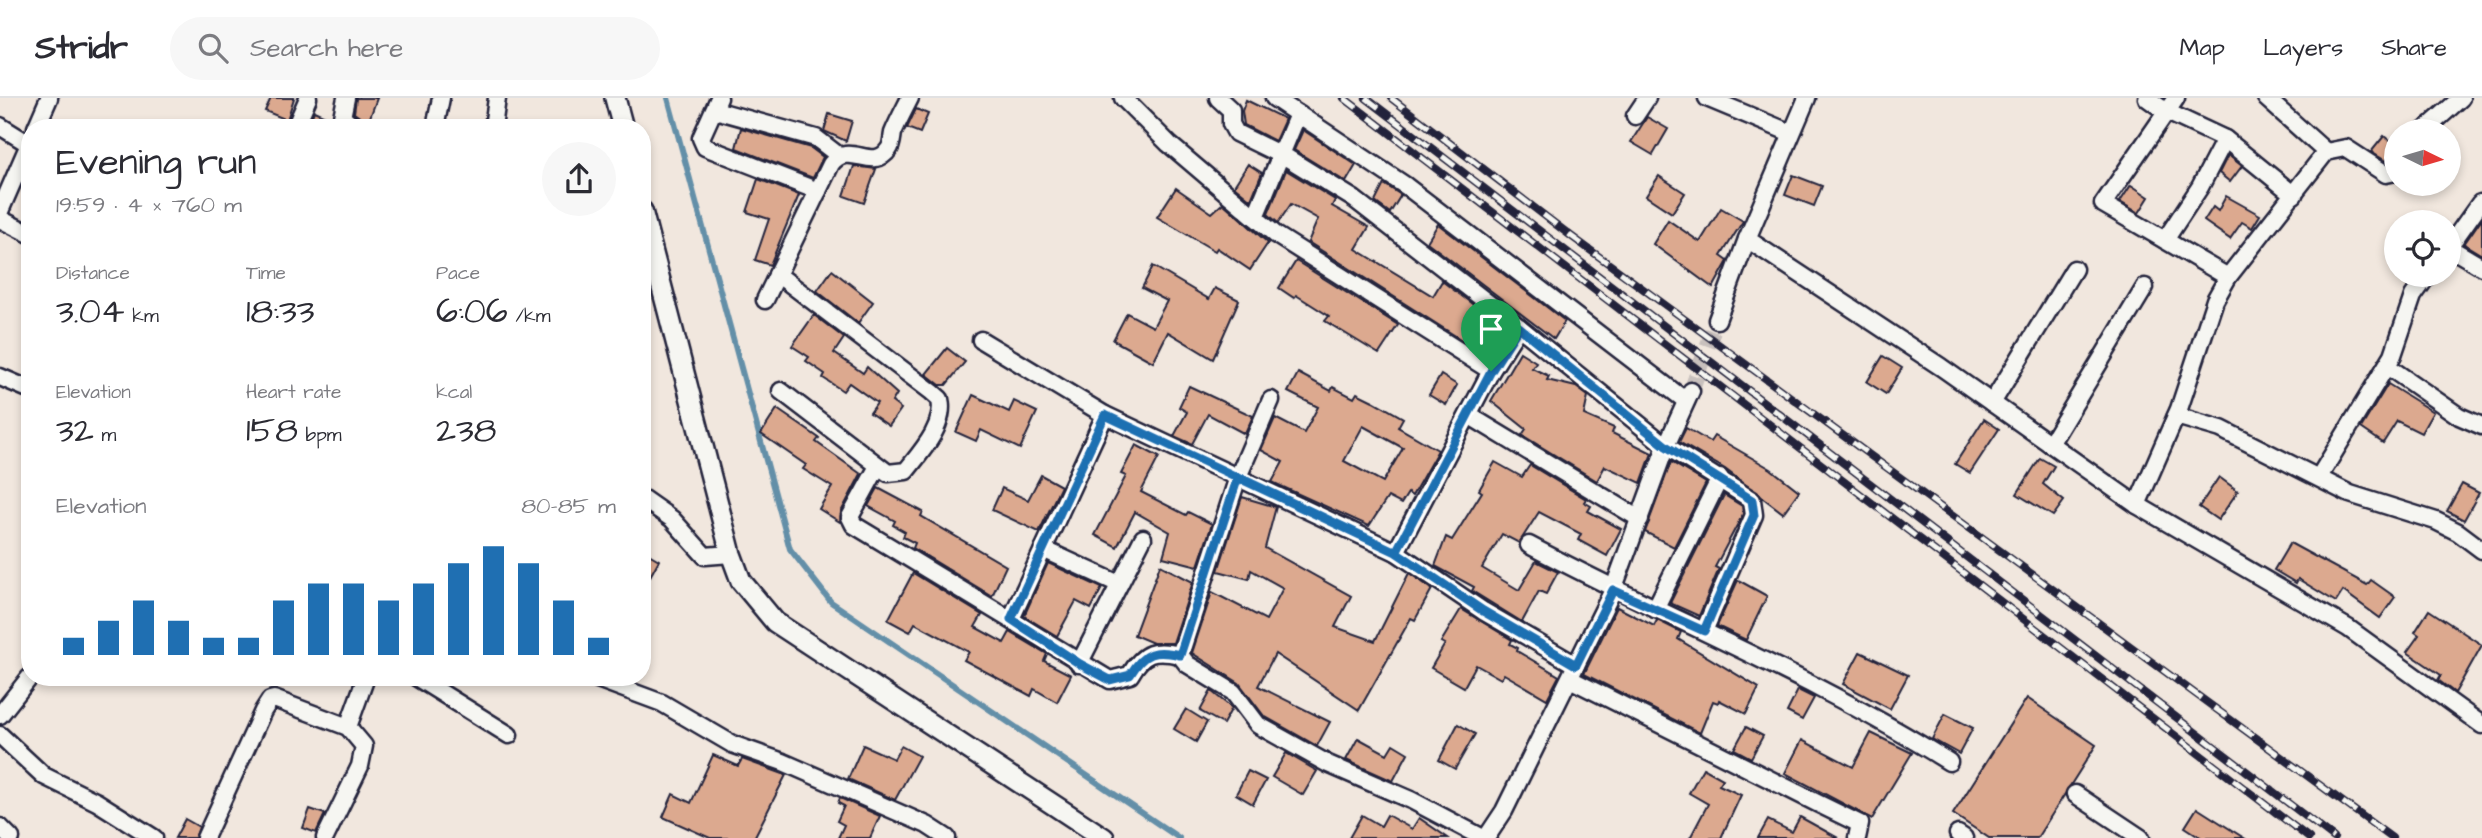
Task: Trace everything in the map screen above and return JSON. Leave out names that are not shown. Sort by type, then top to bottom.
[{"type":"street","points":[[40,119],[49,98]]},
{"type":"street","points":[[299,119],[308,98]]},
{"type":"street","points":[[344,119],[342,117],[345,98]]},
{"type":"street","points":[[437,119],[442,98]]},
{"type":"street","points":[[494,119],[497,98]]},
{"type":"street","points":[[615,98],[620,119]]},
{"type":"street","points":[[818,191],[705,147],[701,138],[717,104],[816,138],[838,155],[871,159],[881,157],[890,148],[910,98]]},
{"type":"street","points":[[1123,98],[1169,144],[1255,217],[1315,261],[1491,371]]},
{"type":"street","points":[[1218,98],[1231,110],[1231,124],[1236,133],[1281,155],[1354,199],[1666,446],[1752,500],[1754,515],[1704,631]]},
{"type":"street","points":[[878,466],[850,517],[854,525],[1011,619],[1080,664],[1110,680],[1130,675],[1138,662],[1149,652],[1159,650],[1180,655],[1187,664],[1233,692],[1258,724],[1328,764],[1411,800],[1485,838],[1504,811],[1613,590],[1666,446],[1688,396],[1449,217],[1274,98]]},
{"type":"street","points":[[1635,116],[1647,98]]},
{"type":"street","points":[[1707,98],[1791,133]]},
{"type":"street","points":[[1717,320],[1747,239],[1807,98]]},
{"type":"street","points":[[2147,98],[2165,111],[2225,139],[2294,195]]},
{"type":"street","points":[[2176,98],[2103,204],[2228,276]]},
{"type":"street","points":[[2266,98],[2326,152]]},
{"type":"street","points":[[2437,119],[2461,98]]},
{"type":"street","points":[[1255,217],[1298,114]]},
{"type":"street","points":[[0,126],[21,138]]},
{"type":"street","points":[[2165,240],[2200,187],[2225,139]]},
{"type":"street","points":[[2137,505],[2176,415],[2215,300],[2228,276],[2326,152],[2346,148],[2384,173]]},
{"type":"street","points":[[765,300],[838,155]]},
{"type":"street","points":[[0,211],[21,162]]},
{"type":"street","points":[[2461,230],[2480,204]]},
{"type":"street","points":[[0,219],[21,230]]},
{"type":"street","points":[[1747,239],[1992,403],[2137,505],[2348,628],[2482,725]]},
{"type":"street","points":[[2461,255],[2482,267]]},
{"type":"street","points":[[651,263],[731,555],[741,581],[775,622],[1104,838]]},
{"type":"street","points":[[1992,403],[2074,269]]},
{"type":"street","points":[[777,274],[940,399],[940,414],[928,444],[906,471],[888,473],[781,391]]},
{"type":"street","points":[[2050,444],[2145,287]]},
{"type":"street","points":[[2319,477],[2387,366],[2413,296],[2419,287]]},
{"type":"street","points":[[1396,552],[1470,416],[1491,371],[1519,327]]},
{"type":"street","points":[[981,340],[1105,415],[1396,552],[1573,672],[1817,803],[1849,816],[1860,824],[1857,838]]},
{"type":"street","points":[[2387,366],[2459,416],[2482,426]]},
{"type":"street","points":[[0,376],[21,386]]},
{"type":"street","points":[[1180,655],[1238,477],[1271,400]]},
{"type":"street","points":[[1011,619],[1105,415]]},
{"type":"street","points":[[2176,415],[2221,429],[2350,494],[2436,521],[2482,550]]},
{"type":"street","points":[[1470,416],[1640,519]]},
{"type":"street","points":[[1655,609],[1720,478]]},
{"type":"street","points":[[651,504],[672,519],[705,556],[731,555]]},
{"type":"street","points":[[1080,664],[1143,538]]},
{"type":"street","points":[[1529,545],[1613,590],[1704,631],[1902,732],[1949,762]]},
{"type":"street","points":[[1042,550],[1119,584]]},
{"type":"street","points":[[0,715],[23,686]]},
{"type":"street","points":[[348,727],[363,686]]},
{"type":"street","points":[[445,686],[509,735]]},
{"type":"street","points":[[616,686],[662,703],[732,744],[783,762],[927,825],[947,838]]},
{"type":"street","points":[[205,838],[270,700],[284,701],[348,727],[360,739],[364,754],[325,838]]},
{"type":"street","points":[[0,736],[44,776],[97,802],[154,838]]},
{"type":"street","points":[[2075,794],[2141,838]]},
{"type":"street","points":[[0,827],[11,838]]},
{"type":"building","points":[[271,98],[294,98],[287,119],[265,111]]},
{"type":"building","points":[[356,98],[377,98],[369,119],[362,119],[354,113]]},
{"type":"building","points":[[1246,100],[1285,119],[1275,141],[1244,125],[1242,111]]},
{"type":"building","points":[[916,109],[928,114],[920,133],[907,128]]},
{"type":"building","points":[[314,111],[332,119],[311,119]]},
{"type":"building","points":[[829,114],[852,121],[846,141],[824,131]]},
{"type":"building","points":[[1647,117],[1668,129],[1653,155],[1631,142]]},
{"type":"building","points":[[741,128],[811,148],[823,157],[813,178],[736,148]]},
{"type":"building","points":[[1303,130],[1356,165],[1346,182],[1294,150]]},
{"type":"building","points":[[2384,136],[2384,160],[2371,152]]},
{"type":"building","points":[[2228,155],[2242,166],[2230,182],[2219,173]]},
{"type":"building","points":[[1248,164],[1262,173],[1251,200],[1234,186]]},
{"type":"building","points":[[854,166],[876,169],[864,203],[844,196]]},
{"type":"building","points":[[1286,170],[1335,200],[1332,206],[1369,227],[1356,249],[1433,296],[1442,281],[1484,313],[1465,342],[1308,242],[1318,219],[1291,204],[1278,223],[1268,214]]},
{"type":"building","points":[[1793,175],[1822,186],[1814,206],[1785,195]]},
{"type":"building","points":[[1659,176],[1685,193],[1672,213],[1646,196]]},
{"type":"building","points":[[758,179],[799,195],[770,265],[755,260],[769,219],[747,212]]},
{"type":"building","points":[[1384,184],[1401,195],[1390,213],[1375,202]]},
{"type":"building","points":[[2131,185],[2149,197],[2139,213],[2120,202]]},
{"type":"building","points":[[1176,188],[1212,213],[1223,203],[1268,243],[1250,270],[1217,248],[1215,251],[1157,217]]},
{"type":"building","points":[[2226,196],[2260,215],[2252,228],[2242,222],[2230,239],[2204,221],[2213,207],[2218,211]]},
{"type":"building","points":[[1721,208],[1743,221],[1721,256],[1728,261],[1713,288],[1653,244],[1668,220],[1700,242]]},
{"type":"building","points":[[2482,218],[2482,255],[2464,244]]},
{"type":"building","points":[[1438,224],[1565,321],[1554,339],[1427,242]]},
{"type":"building","points":[[1296,261],[1398,325],[1379,354],[1325,321],[1329,316],[1296,295],[1294,298],[1279,288]]},
{"type":"building","points":[[1153,266],[1209,299],[1215,288],[1239,300],[1213,359],[1168,332],[1153,362],[1113,340],[1127,313],[1153,327],[1167,301],[1142,288]]},
{"type":"building","points":[[832,270],[873,302],[858,323],[817,291]]},
{"type":"building","points":[[814,315],[844,338],[834,353],[863,373],[867,367],[897,394],[892,402],[901,409],[889,426],[870,413],[877,403],[849,383],[843,391],[823,378],[825,374],[806,361],[809,357],[792,346]]},
{"type":"building","points":[[947,348],[965,362],[946,385],[940,385],[926,374]]},
{"type":"building","points":[[1520,352],[1536,362],[1532,368],[1549,376],[1547,380],[1576,387],[1588,396],[1584,415],[1614,428],[1612,433],[1652,453],[1641,483],[1605,466],[1597,481],[1522,435],[1526,429],[1491,401]]},
{"type":"building","points":[[1883,356],[1902,368],[1886,394],[1867,382]]},
{"type":"building","points":[[1298,373],[1331,391],[1333,387],[1354,398],[1357,393],[1403,418],[1398,427],[1438,450],[1412,496],[1408,493],[1401,504],[1388,497],[1369,526],[1272,482],[1283,462],[1261,450],[1275,418],[1304,433],[1318,407],[1288,392]],"holes":[[[1363,426],[1403,448],[1383,482],[1344,461]]]},
{"type":"building","points":[[1441,375],[1457,385],[1446,405],[1429,395]]},
{"type":"building","points":[[2388,384],[2433,412],[2421,433],[2397,421],[2383,443],[2361,428]]},
{"type":"building","points":[[1189,386],[1253,416],[1245,434],[1208,414],[1192,444],[1174,436],[1187,412],[1179,407]]},
{"type":"building","points":[[973,395],[1009,412],[1014,401],[1037,412],[1020,449],[981,430],[976,441],[956,432]]},
{"type":"building","points":[[777,409],[819,438],[816,442],[861,474],[841,512],[840,522],[819,509],[832,487],[803,469],[806,465],[761,434]]},
{"type":"building","points":[[1984,419],[1999,429],[1970,473],[1955,464]]},
{"type":"building","points":[[1686,428],[1710,442],[1714,436],[1771,469],[1799,491],[1783,513],[1725,469],[1679,442]]},
{"type":"building","points":[[1136,445],[1159,457],[1141,492],[1186,515],[1188,512],[1212,524],[1198,566],[1163,557],[1170,532],[1135,512],[1117,547],[1095,535],[1126,476],[1121,474]]},
{"type":"building","points":[[2040,458],[2054,466],[2043,484],[2064,501],[2053,516],[2017,494]]},
{"type":"building","points":[[1495,462],[1522,477],[1530,465],[1586,499],[1584,502],[1591,506],[1588,511],[1621,529],[1607,556],[1578,540],[1581,534],[1539,512],[1519,543],[1502,534],[1482,568],[1519,590],[1536,561],[1558,572],[1546,594],[1539,591],[1522,622],[1472,591],[1474,587],[1435,566],[1446,537],[1452,540],[1482,492],[1479,490]]},
{"type":"building","points":[[1671,462],[1706,483],[1674,547],[1645,532]]},
{"type":"building","points":[[1041,475],[1061,486],[1039,532],[992,510],[1002,488],[1028,500]]},
{"type":"building","points":[[2219,477],[2238,491],[2218,520],[2199,507]]},
{"type":"building","points":[[2462,484],[2479,493],[2464,520],[2447,511]]},
{"type":"building","points":[[878,488],[923,512],[921,516],[1006,566],[992,596],[913,548],[915,543],[903,537],[905,532],[893,525],[895,521],[868,506]]},
{"type":"building","points":[[1724,495],[1742,506],[1743,514],[1715,567],[1719,569],[1699,616],[1670,603]]},
{"type":"building","points":[[1242,497],[1276,507],[1265,548],[1351,596],[1335,627],[1375,641],[1409,573],[1432,589],[1415,620],[1411,618],[1359,710],[1275,654],[1258,686],[1330,722],[1317,746],[1264,716],[1239,683],[1192,653],[1212,592],[1266,620],[1283,588],[1251,570],[1249,579],[1218,571]]},
{"type":"building","points":[[2290,543],[2367,585],[2371,580],[2395,597],[2380,618],[2343,591],[2336,602],[2298,579],[2296,583],[2274,570]]},
{"type":"building","points":[[651,555],[659,560],[651,575]]},
{"type":"building","points":[[1048,563],[1102,588],[1091,609],[1076,601],[1057,636],[1024,616]]},
{"type":"building","points":[[1160,565],[1193,582],[1173,643],[1153,643],[1134,635]]},
{"type":"building","points":[[913,573],[982,615],[975,627],[1004,643],[1010,632],[1047,654],[1044,661],[1071,675],[1057,702],[1034,689],[1031,696],[964,660],[969,652],[915,623],[910,632],[888,620]]},
{"type":"building","points":[[1738,580],[1767,596],[1746,640],[1717,626]]},
{"type":"building","points":[[1617,607],[1654,626],[1657,620],[1681,632],[1678,639],[1759,688],[1746,714],[1719,700],[1718,703],[1713,701],[1700,733],[1584,674]]},
{"type":"building","points":[[1461,609],[1512,640],[1510,644],[1518,648],[1517,651],[1559,676],[1547,699],[1504,674],[1501,679],[1476,665],[1464,687],[1431,668],[1445,644],[1441,642]]},
{"type":"building","points":[[2429,610],[2482,645],[2455,693],[2438,680],[2441,675],[2407,652],[2419,635],[2415,632]]},
{"type":"building","points":[[1860,652],[1908,675],[1890,709],[1843,684]]},
{"type":"building","points":[[1798,690],[1814,698],[1802,720],[1787,712]]},
{"type":"building","points":[[1211,691],[1232,708],[1223,724],[1200,711]]},
{"type":"building","points":[[2027,698],[2096,745],[2037,838],[1989,838],[1953,814]]},
{"type":"building","points":[[1186,709],[1207,722],[1196,742],[1174,729]]},
{"type":"building","points":[[1945,714],[1973,728],[1959,754],[1932,739]]},
{"type":"building","points":[[1458,724],[1475,734],[1455,769],[1439,760]]},
{"type":"building","points":[[1746,727],[1763,736],[1751,758],[1734,749]]},
{"type":"building","points":[[1871,733],[1912,753],[1872,819],[1785,773],[1802,740],[1853,767]]},
{"type":"building","points":[[1358,738],[1387,754],[1393,744],[1408,753],[1393,781],[1346,760]]},
{"type":"building","points":[[863,745],[894,759],[901,746],[919,756],[895,800],[848,779]]},
{"type":"building","points":[[1286,753],[1317,771],[1303,795],[1272,777]]},
{"type":"building","points":[[713,755],[738,766],[742,759],[786,775],[754,838],[710,838],[663,817],[673,794],[691,803]]},
{"type":"building","points":[[1703,768],[1723,779],[1719,785],[1741,795],[1721,838],[1690,838],[1708,804],[1689,793]]},
{"type":"building","points":[[1248,771],[1266,780],[1253,804],[1236,794]]},
{"type":"building","points":[[840,798],[880,816],[870,838],[838,838],[844,825],[837,821],[844,806],[838,803]]},
{"type":"building","points":[[2197,808],[2244,838],[2202,838],[2185,827]]},
{"type":"building","points":[[310,809],[325,814],[316,833],[303,828]]},
{"type":"building","points":[[1362,815],[1381,826],[1387,815],[1412,829],[1419,818],[1448,838],[1349,838]]},
{"type":"building","points":[[1800,817],[1838,838],[1758,838],[1768,820],[1792,832]]},
{"type":"building","points":[[185,819],[199,827],[195,838],[175,838]]},
{"type":"waterway","points":[[668,98],[790,549],[831,602],[1179,838]]},
{"type":"tunnel","points":[[1691,391],[1717,320]]},
{"type":"railway","points":[[1344,98],[2309,838]]},
{"type":"railway","points":[[1366,98],[2334,838]]},
{"type":"railway","points":[[1391,98],[1571,236],[2392,838]]},
{"type":"route","points":[[1491,371],[1402,546],[1396,552],[1238,477],[1105,415],[1011,619],[1080,664],[1110,680],[1130,675],[1138,662],[1149,652],[1159,650],[1180,655],[1238,477],[1317,515],[1396,552],[1483,611],[1576,665],[1613,590],[1704,631],[1754,515],[1752,500],[1666,446],[1519,327],[1491,371]]}]
